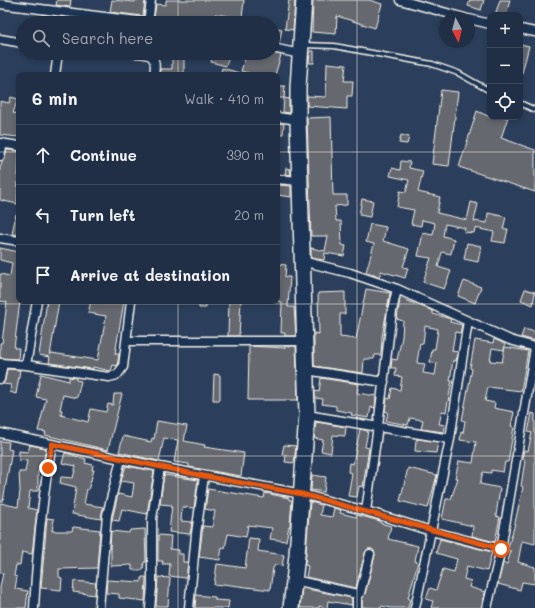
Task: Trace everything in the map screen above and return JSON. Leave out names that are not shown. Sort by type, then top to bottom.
[{"type":"highway","points":[[291,608],[302,494],[307,415],[298,120],[300,49],[304,0]]},
{"type":"street","points":[[150,16],[151,0]]},
{"type":"street","points":[[400,0],[443,12]]},
{"type":"street","points":[[0,4],[95,16]]},
{"type":"street","points":[[475,20],[487,23]]},
{"type":"street","points":[[523,30],[535,32]]},
{"type":"street","points":[[0,39],[16,42]]},
{"type":"street","points":[[280,48],[300,49]]},
{"type":"street","points":[[55,72],[57,60]]},
{"type":"street","points":[[154,60],[154,72]]},
{"type":"street","points":[[280,117],[298,120]]},
{"type":"street","points":[[0,156],[1,143],[16,146]]},
{"type":"street","points":[[280,179],[299,181]]},
{"type":"street","points":[[0,238],[16,240]]},
{"type":"street","points":[[302,261],[350,273],[397,289],[510,340],[535,347],[501,549],[487,608]]},
{"type":"street","points":[[366,511],[384,382],[392,311],[397,289]]},
{"type":"street","points":[[26,365],[36,304]]},
{"type":"street","points":[[0,379],[2,363],[113,377],[120,372],[122,367],[127,341],[131,304]]},
{"type":"street","points":[[415,608],[450,439],[468,321]]},
{"type":"street","points":[[127,341],[305,341]]},
{"type":"street","points":[[306,370],[384,382]]},
{"type":"street","points":[[307,415],[450,439]]},
{"type":"street","points":[[0,433],[204,476],[302,494],[366,511],[431,531],[501,549]]},
{"type":"street","points":[[34,608],[41,514],[52,444]]},
{"type":"street","points":[[99,608],[107,515],[121,459]]},
{"type":"street","points":[[150,608],[152,587],[152,520],[160,467]]},
{"type":"street","points":[[189,608],[204,476]]},
{"type":"street","points":[[356,608],[357,594],[360,592],[370,554]]},
{"type":"street","points":[[294,580],[357,594]]},
{"type":"lane","points":[[300,49],[334,46],[432,64],[458,74],[487,89]]},
{"type":"lane","points":[[523,105],[535,110]]},
{"type":"building","points":[[57,0],[71,0],[70,7],[56,5]]},
{"type":"building","points":[[112,0],[135,2],[135,0],[145,0],[143,16],[110,12]]},
{"type":"building","points":[[166,0],[244,0],[242,16],[215,14],[215,16],[154,16],[156,4],[166,5]]},
{"type":"building","points":[[289,0],[295,0],[293,30],[285,29]]},
{"type":"building","points":[[313,0],[369,0],[382,4],[375,28],[337,16],[336,34],[312,32]]},
{"type":"building","points":[[470,0],[484,0],[481,10],[468,6]]},
{"type":"building","points":[[500,0],[510,0],[507,12],[496,12]]},
{"type":"building","points":[[280,29],[282,29],[280,39]]},
{"type":"building","points":[[523,45],[529,46],[523,69]]},
{"type":"building","points":[[310,51],[314,51],[314,63],[309,63]]},
{"type":"building","points":[[172,60],[184,60],[184,72],[160,72],[160,69],[172,69]]},
{"type":"building","points":[[211,60],[228,60],[226,66],[211,62]]},
{"type":"building","points":[[245,60],[280,60],[276,72],[241,71]]},
{"type":"building","points":[[327,63],[346,65],[344,81],[353,81],[352,96],[347,96],[347,109],[307,106],[307,96],[326,97]]},
{"type":"building","points":[[222,68],[236,72],[221,72]]},
{"type":"building","points":[[280,86],[285,86],[284,98],[280,98]]},
{"type":"building","points":[[441,90],[458,92],[449,166],[432,164]]},
{"type":"building","points":[[11,97],[16,98],[16,105],[13,113],[16,114],[16,137],[0,135],[0,101],[9,103]]},
{"type":"building","points":[[284,98],[289,99],[289,113],[283,112]]},
{"type":"building","points":[[477,111],[487,116],[487,120],[507,120],[501,138],[535,150],[535,192],[459,167]]},
{"type":"building","points":[[331,117],[333,195],[347,195],[347,205],[335,206],[336,221],[341,221],[342,245],[346,246],[344,256],[325,253],[324,260],[311,258],[311,248],[325,251],[328,236],[311,236],[307,118]]},
{"type":"building","points":[[280,123],[284,124],[283,134],[280,134]]},
{"type":"building","points":[[401,135],[409,137],[407,144],[399,143]]},
{"type":"building","points":[[7,150],[16,151],[16,204],[0,200],[0,168]]},
{"type":"building","points":[[401,161],[410,162],[409,168],[423,171],[418,192],[440,197],[437,213],[467,220],[471,202],[478,204],[474,221],[487,223],[488,213],[506,217],[503,229],[508,229],[505,243],[492,241],[494,232],[475,228],[474,233],[464,232],[465,228],[445,224],[443,236],[454,239],[451,254],[442,252],[438,267],[451,271],[444,289],[423,282],[431,258],[418,256],[423,233],[433,235],[435,223],[422,220],[421,226],[411,224],[414,210],[397,207],[400,191],[406,192],[409,180],[390,176],[392,168],[400,170]]},
{"type":"building","points":[[286,168],[290,169],[291,175],[285,174]]},
{"type":"building","points":[[280,185],[291,186],[291,197],[280,195]]},
{"type":"building","points":[[362,199],[373,201],[370,217],[359,215]]},
{"type":"building","points":[[16,214],[16,235],[12,234]]},
{"type":"building","points":[[370,224],[386,227],[383,241],[409,249],[403,267],[408,268],[405,278],[381,271],[379,277],[366,272],[374,244],[366,242]]},
{"type":"building","points":[[467,243],[481,246],[478,262],[464,259]]},
{"type":"building","points":[[0,248],[16,251],[16,304],[20,304],[14,348],[19,348],[18,359],[0,358],[0,343],[2,343],[7,302],[0,301],[0,274],[10,276],[12,263],[0,260]]},
{"type":"building","points":[[280,264],[286,265],[285,277],[290,277],[288,307],[294,307],[296,336],[285,336],[285,333],[281,333],[282,302],[280,302]]},
{"type":"building","points":[[464,281],[481,287],[475,303],[458,296]]},
{"type":"building","points":[[366,289],[390,293],[382,337],[381,355],[375,355],[374,359],[364,359],[363,373],[314,366],[314,333],[319,334],[318,293],[345,292],[345,314],[340,314],[340,337],[356,339]]},
{"type":"building","points":[[525,289],[535,292],[533,305],[521,300]]},
{"type":"building","points":[[400,298],[433,311],[433,314],[451,319],[450,322],[462,325],[460,333],[455,332],[452,351],[458,352],[456,361],[453,360],[450,381],[452,381],[446,412],[442,411],[439,424],[445,425],[444,432],[421,429],[423,420],[410,418],[408,425],[386,421],[388,412],[385,411],[387,398],[390,399],[392,388],[400,390],[402,377],[395,376],[396,368],[391,368],[392,359],[397,360],[402,337],[403,321],[397,319]],"holes":[[[425,326],[438,329],[435,349],[432,349],[430,362],[437,363],[435,375],[423,373],[425,364],[417,363],[420,343],[423,344]]]},
{"type":"building","points":[[47,304],[58,304],[50,355],[51,353],[98,360],[106,316],[88,313],[90,304],[123,304],[115,354],[119,354],[117,366],[113,365],[111,371],[93,367],[93,369],[49,363],[50,357],[39,355]]},
{"type":"building","points":[[199,304],[206,304],[206,308],[199,308]]},
{"type":"building","points":[[229,304],[241,304],[239,336],[228,336]]},
{"type":"building","points":[[524,329],[535,332],[535,341],[521,337]]},
{"type":"building","points":[[494,339],[505,344],[504,350],[492,348],[490,361],[502,362],[505,347],[528,351],[521,391],[488,387],[485,401],[495,403],[494,408],[514,412],[511,426],[514,427],[508,462],[505,462],[503,472],[491,470],[491,473],[483,472],[480,484],[500,488],[496,516],[500,517],[495,542],[472,536],[473,526],[442,519],[446,499],[451,499],[458,478],[455,478],[459,461],[473,463],[476,442],[460,440],[465,421],[462,420],[472,369],[470,368],[475,340],[493,343]]},
{"type":"building","points":[[249,346],[285,348],[285,346],[296,346],[298,400],[248,400]]},
{"type":"building","points":[[7,369],[20,370],[16,394],[10,392],[11,385],[3,384]]},
{"type":"building","points":[[41,374],[69,381],[69,377],[76,378],[76,380],[81,381],[77,398],[63,395],[60,410],[62,410],[61,415],[88,422],[91,409],[106,412],[108,404],[113,405],[114,394],[122,394],[108,450],[45,435],[46,432],[38,431],[46,399],[36,397]]},
{"type":"building","points":[[214,374],[220,375],[220,400],[213,400]]},
{"type":"building","points":[[321,378],[359,384],[357,393],[376,396],[375,408],[371,407],[369,418],[351,415],[352,413],[336,410],[336,406],[322,404],[323,399],[315,398],[315,391],[319,392]]},
{"type":"building","points":[[532,413],[535,414],[535,544],[522,541],[518,562],[535,567],[535,584],[522,582],[520,590],[498,584],[503,563],[507,564],[511,551],[507,551],[523,487],[521,486],[525,460],[522,459],[524,450],[528,451],[532,433],[528,432]]},
{"type":"building","points":[[157,421],[187,426],[184,441],[205,445],[204,447],[244,453],[241,476],[189,467],[189,464],[174,462],[178,440],[164,438],[159,461],[119,452],[123,436],[151,442],[152,438],[154,439]]},
{"type":"building","points":[[316,422],[346,427],[345,436],[333,435],[331,453],[321,451],[323,440],[314,438]]},
{"type":"building","points":[[360,429],[368,431],[365,447],[369,448],[363,487],[359,486],[357,497],[348,496],[352,473],[348,472],[349,463],[353,464]]},
{"type":"building","points":[[419,439],[438,442],[436,453],[415,451],[416,440]]},
{"type":"building","points":[[0,441],[9,442],[8,449],[12,450],[3,501],[0,501]]},
{"type":"building","points":[[30,445],[46,448],[42,471],[38,471],[38,491],[30,491],[28,508],[37,510],[32,554],[22,552],[20,565],[16,565],[14,576],[17,577],[15,589],[28,591],[26,608],[0,608],[0,587],[3,573],[0,573],[0,503],[18,507],[20,491],[19,472],[25,472],[27,461],[19,460],[19,451],[28,452]]},
{"type":"building","points":[[284,445],[296,446],[294,463],[285,462],[286,455],[282,454]]},
{"type":"building","points":[[65,453],[86,459],[85,463],[93,465],[92,470],[94,470],[88,490],[87,489],[84,504],[103,507],[101,519],[72,514],[76,487],[60,483],[61,477],[73,478],[76,466],[62,463]]},
{"type":"building","points":[[126,466],[154,471],[147,514],[122,509],[119,521],[112,520],[118,494],[132,497],[134,483],[121,481]]},
{"type":"building","points":[[408,468],[437,475],[428,508],[400,501]]},
{"type":"building","points":[[164,475],[198,480],[194,508],[182,507],[181,521],[192,522],[190,534],[169,532],[172,505],[160,504]]},
{"type":"building","points":[[312,475],[326,477],[324,492],[311,490]]},
{"type":"building","points":[[208,489],[264,498],[265,493],[292,500],[290,526],[286,541],[270,539],[272,528],[248,525],[246,537],[228,534],[225,548],[222,547],[220,560],[199,557],[203,526],[212,527],[215,511],[205,509]]},
{"type":"building","points":[[310,502],[322,505],[320,515],[332,517],[334,508],[341,510],[340,513],[356,517],[357,515],[380,521],[380,523],[391,526],[388,539],[418,546],[415,561],[418,562],[408,598],[410,599],[408,608],[391,608],[382,606],[381,608],[362,607],[362,598],[365,594],[375,555],[372,549],[368,549],[365,553],[356,588],[306,577],[308,566],[305,565]]},
{"type":"building","points":[[47,518],[54,519],[52,531],[72,531],[73,527],[100,530],[97,568],[59,569],[59,577],[62,578],[61,590],[41,588]]},
{"type":"building","points":[[145,529],[146,562],[144,562],[143,570],[132,570],[132,565],[111,566],[111,531],[129,533],[130,530]]},
{"type":"building","points":[[158,535],[171,536],[170,549],[179,550],[179,554],[183,554],[183,562],[188,562],[186,578],[169,576],[170,564],[162,564],[163,561],[158,561]]},
{"type":"building","points":[[249,538],[259,539],[258,551],[284,555],[282,566],[275,565],[273,568],[270,590],[223,584],[222,586],[214,585],[217,564],[245,568]]},
{"type":"building","points":[[440,539],[492,552],[487,571],[467,566],[464,579],[471,581],[469,587],[485,592],[481,608],[431,608],[433,601],[426,599],[430,588],[436,590],[443,569],[454,572],[457,559],[436,553]]},
{"type":"building","points":[[142,577],[146,577],[145,601],[119,598],[119,594],[106,593],[107,580],[141,582]]},
{"type":"building","points":[[158,577],[170,578],[168,606],[156,606]]},
{"type":"building","points":[[74,581],[96,583],[95,595],[73,592]]},
{"type":"building","points":[[302,588],[352,598],[352,605],[328,601],[327,608],[319,606],[319,608],[300,608]]},
{"type":"building","points":[[196,595],[215,597],[215,600],[229,601],[228,608],[195,608]]},
{"type":"route","points":[[48,468],[52,444],[204,476],[302,494],[366,511],[431,531],[501,549]]}]
